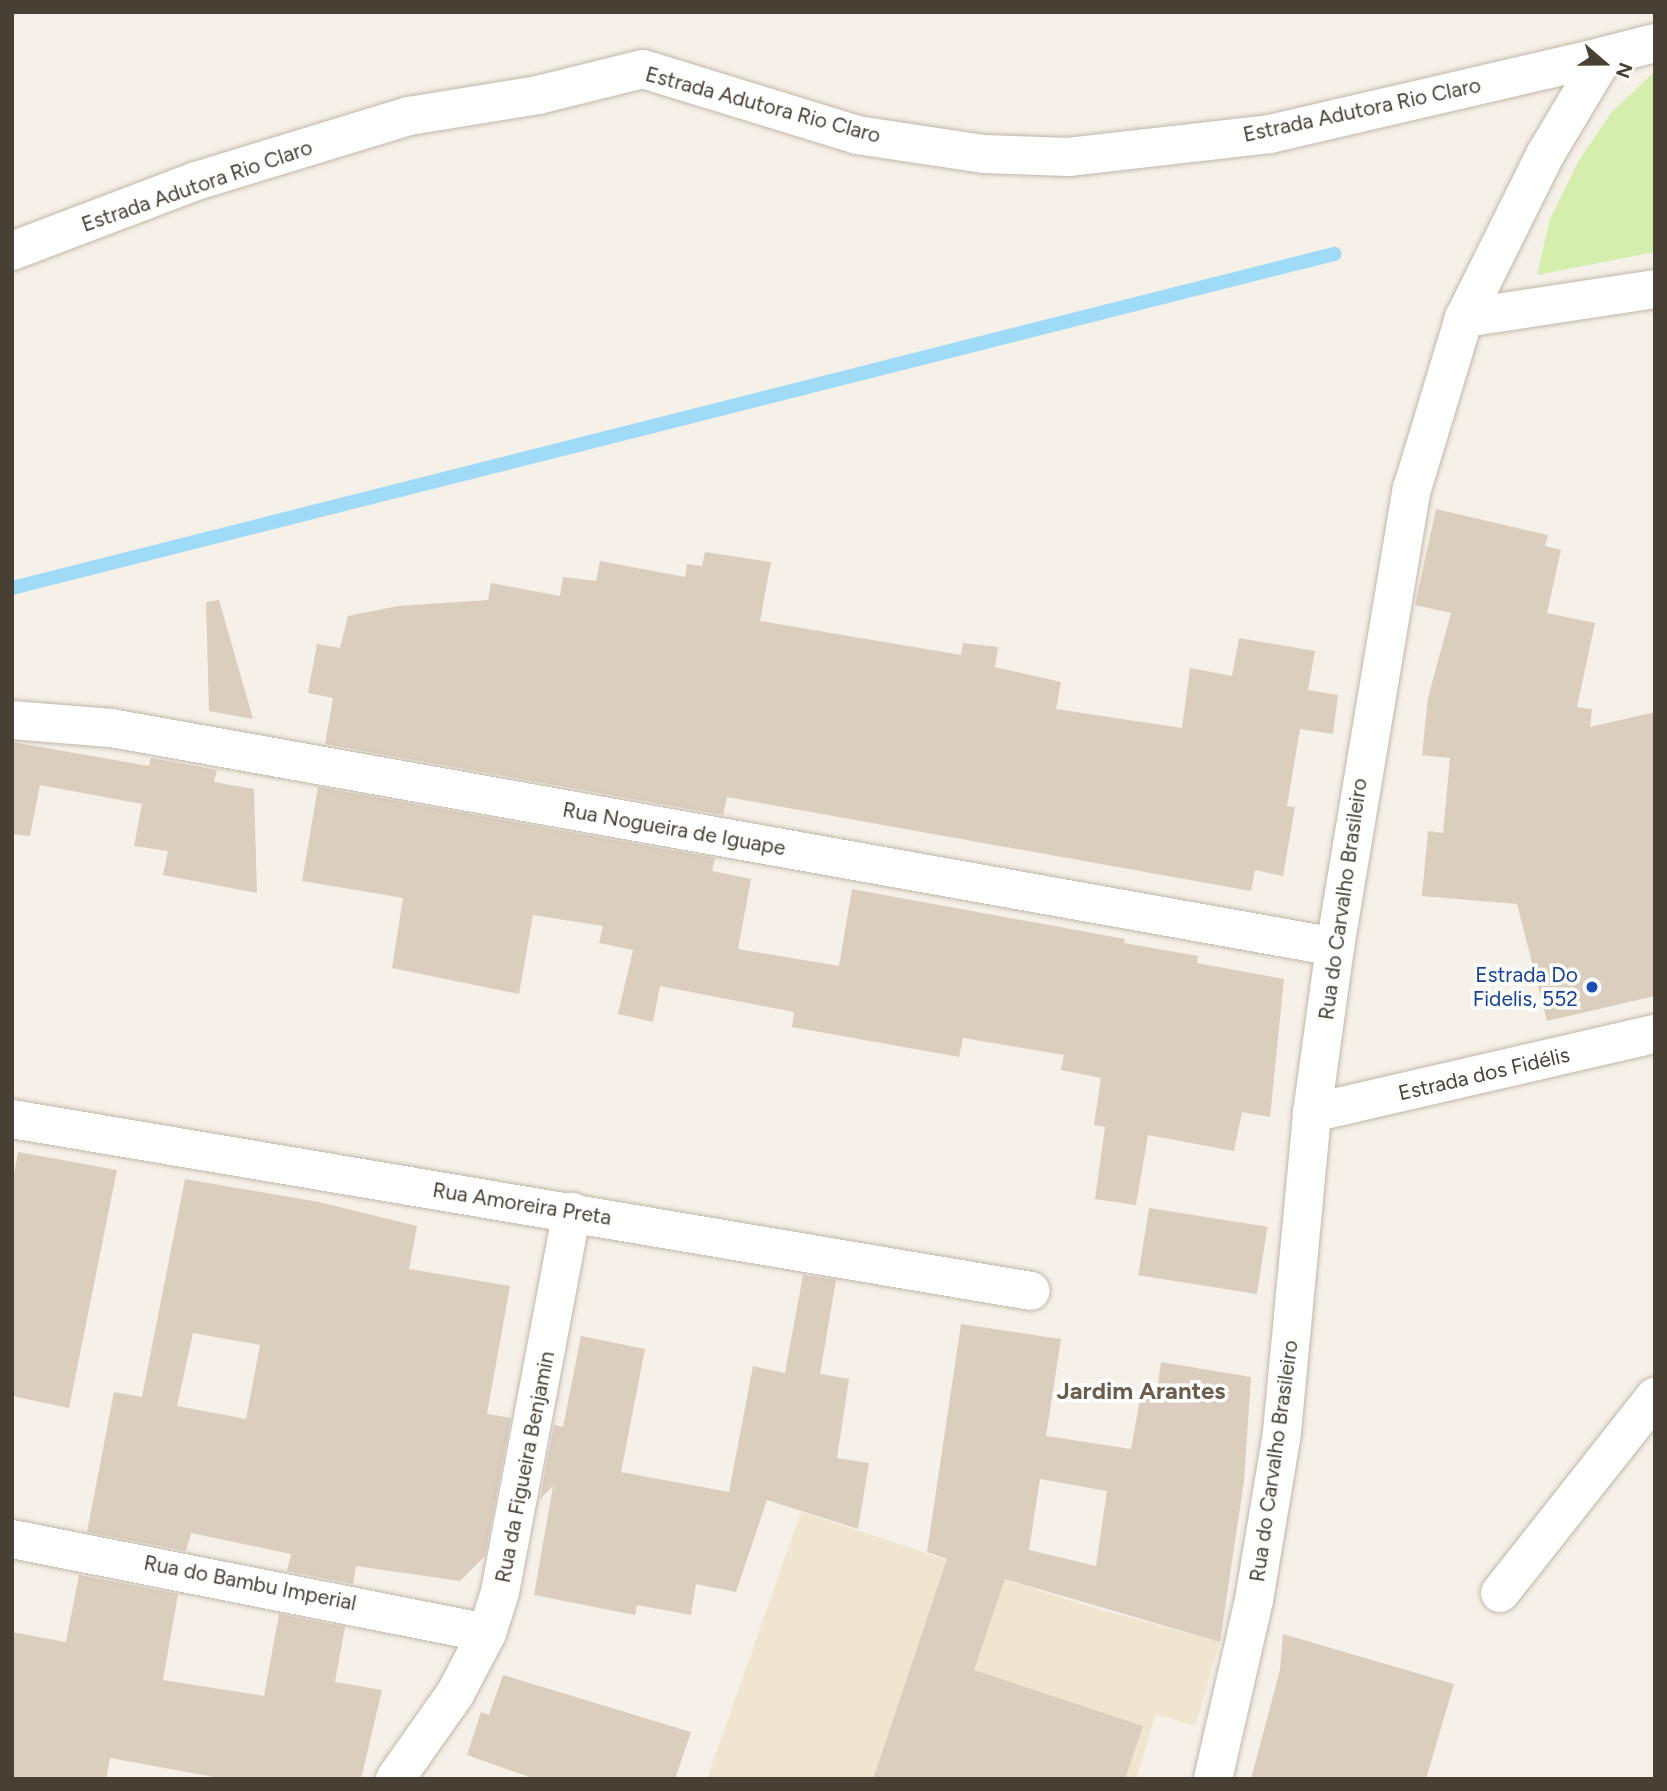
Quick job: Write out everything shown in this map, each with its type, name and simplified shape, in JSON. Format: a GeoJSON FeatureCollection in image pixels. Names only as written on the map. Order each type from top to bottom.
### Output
{"type":"FeatureCollection","features":[{"type":"Feature","properties":{"kind":"street","name":"Estrada Adutora Rio Claro"},"geometry":{"type":"LineString","coordinates":[[12,251],[196,181],[409,116],[538,95],[643,69],[858,135],[984,154],[1068,156],[1270,134],[1655,43]]}},
{"type":"Feature","properties":{"kind":"street","name":"Rua do Carvalho Brasileiro"},"geometry":{"type":"LineString","coordinates":[[1213,1779],[1254,1600],[1282,1432],[1312,1113],[1335,947],[1412,489],[1464,318],[1545,155],[1604,56]]}},
{"type":"Feature","properties":{"kind":"street"},"geometry":{"type":"LineString","coordinates":[[1464,318],[1655,289]]}},
{"type":"Feature","properties":{"kind":"street","name":"Rua Nogueira de Iguape"},"geometry":{"type":"LineString","coordinates":[[12,720],[111,728],[1335,947]]}},
{"type":"Feature","properties":{"kind":"street","name":"Estrada dos Fidélis"},"geometry":{"type":"LineString","coordinates":[[1312,1113],[1655,1034]]}},
{"type":"Feature","properties":{"kind":"street","name":"Rua Amoreira Preta"},"geometry":{"type":"LineString","coordinates":[[12,1119],[1031,1291]]}},
{"type":"Feature","properties":{"kind":"street","name":"Rua da Figueira Benjamin"},"geometry":{"type":"LineString","coordinates":[[395,1779],[455,1693],[487,1633],[520,1508],[572,1212]]}},
{"type":"Feature","properties":{"kind":"street"},"geometry":{"type":"LineString","coordinates":[[1500,1593],[1655,1397]]}},
{"type":"Feature","properties":{"kind":"street","name":"Rua do Bambu Imperial"},"geometry":{"type":"LineString","coordinates":[[12,1539],[487,1633]]}},
{"type":"Feature","properties":{"kind":"shaded area"},"geometry":{"type":"Polygon","coordinates":[[[801,1512],[1081,1604],[1220,1642],[1195,1726],[1156,1714],[1136,1779],[707,1779],[801,1512]]]}},
{"type":"Feature","properties":{"kind":"green space"},"geometry":{"type":"Polygon","coordinates":[[[1655,71],[1655,252],[1537,275],[1550,219],[1579,160],[1611,113],[1655,71]]]}},
{"type":"Feature","properties":{"kind":"building"},"geometry":{"type":"Polygon","coordinates":[[[1436,509],[1548,535],[1545,546],[1561,550],[1547,613],[1595,623],[1577,707],[1592,709],[1590,727],[1655,712],[1655,996],[1547,1021],[1517,904],[1422,896],[1428,831],[1443,833],[1450,758],[1422,755],[1428,698],[1451,613],[1415,605],[1436,509]]]}},
{"type":"Feature","properties":{"kind":"building"},"geometry":{"type":"Polygon","coordinates":[[[705,552],[771,562],[760,621],[961,655],[963,643],[998,647],[995,667],[1061,682],[1056,709],[1182,728],[1190,668],[1232,676],[1239,638],[1315,651],[1308,690],[1338,695],[1333,734],[1300,729],[1287,806],[1295,807],[1283,876],[1255,870],[1251,891],[727,797],[723,815],[325,744],[333,698],[308,693],[317,644],[340,648],[348,616],[398,606],[488,600],[491,583],[560,596],[563,577],[596,581],[600,561],[685,577],[687,564],[702,566],[705,552]]]}},
{"type":"Feature","properties":{"kind":"building"},"geometry":{"type":"Polygon","coordinates":[[[219,600],[253,719],[209,711],[206,602],[219,600]]]}},
{"type":"Feature","properties":{"kind":"building"},"geometry":{"type":"Polygon","coordinates":[[[12,742],[149,766],[151,758],[217,770],[214,782],[254,789],[257,893],[163,875],[168,851],[134,846],[142,804],[40,785],[30,836],[12,834],[12,742]]]}},
{"type":"Feature","properties":{"kind":"building"},"geometry":{"type":"Polygon","coordinates":[[[318,787],[715,858],[712,871],[751,879],[738,949],[839,966],[852,889],[1125,939],[1124,943],[1198,956],[1197,963],[1284,979],[1270,1117],[1242,1112],[1234,1151],[1148,1135],[1136,1205],[1095,1199],[1105,1127],[1094,1125],[1101,1078],[1061,1070],[1064,1055],[963,1038],[959,1057],[792,1027],[794,1012],[660,986],[653,1022],[618,1014],[633,950],[599,943],[603,926],[533,915],[519,994],[392,968],[403,898],[302,881],[318,787]]]}},
{"type":"Feature","properties":{"kind":"building"},"geometry":{"type":"Polygon","coordinates":[[[18,1152],[117,1170],[69,1408],[12,1396],[12,1185],[18,1152]]]}},
{"type":"Feature","properties":{"kind":"building"},"geometry":{"type":"Polygon","coordinates":[[[185,1179],[319,1202],[417,1226],[409,1269],[510,1286],[487,1414],[511,1418],[485,1556],[460,1581],[356,1566],[353,1584],[287,1571],[291,1554],[191,1533],[186,1551],[87,1532],[114,1392],[142,1397],[185,1179]],[[193,1333],[177,1406],[246,1419],[260,1345],[193,1333]]]}},
{"type":"Feature","properties":{"kind":"building"},"geometry":{"type":"Polygon","coordinates":[[[1149,1208],[1268,1227],[1257,1294],[1138,1275],[1149,1208]]]}},
{"type":"Feature","properties":{"kind":"building"},"geometry":{"type":"Polygon","coordinates":[[[803,1275],[836,1280],[820,1374],[849,1379],[837,1458],[869,1463],[858,1529],[767,1500],[736,1592],[696,1584],[691,1615],[637,1605],[635,1615],[534,1595],[553,1486],[540,1499],[554,1425],[563,1427],[581,1336],[645,1349],[621,1472],[729,1492],[753,1366],[785,1373],[803,1275]]]}},
{"type":"Feature","properties":{"kind":"building"},"geometry":{"type":"Polygon","coordinates":[[[961,1324],[1061,1339],[1046,1436],[1131,1449],[1141,1394],[1156,1397],[1161,1362],[1251,1377],[1244,1481],[1220,1642],[1005,1579],[974,1670],[1143,1726],[1125,1779],[873,1779],[947,1559],[927,1552],[961,1324]],[[1040,1479],[1029,1550],[1096,1566],[1107,1491],[1040,1479]]]}},
{"type":"Feature","properties":{"kind":"building"},"geometry":{"type":"Polygon","coordinates":[[[79,1575],[178,1594],[163,1680],[264,1696],[279,1614],[345,1627],[335,1682],[382,1690],[361,1779],[225,1779],[110,1758],[106,1779],[12,1779],[12,1632],[66,1642],[79,1575]]]}},
{"type":"Feature","properties":{"kind":"building"},"geometry":{"type":"Polygon","coordinates":[[[1283,1634],[1454,1684],[1426,1779],[1251,1779],[1280,1670],[1283,1634]]]}},
{"type":"Feature","properties":{"kind":"building"},"geometry":{"type":"Polygon","coordinates":[[[503,1675],[691,1732],[675,1779],[535,1779],[467,1755],[481,1712],[489,1715],[503,1675]]]}},
{"type":"Feature","properties":{"kind":"waterway"},"geometry":{"type":"LineString","coordinates":[[12,588],[1334,254]]}},
{"type":"Feature","properties":{"kind":"place","name":"Estrada Do Fidelis, 552"},"geometry":{"type":"Point","coordinates":[1592,987]}},
{"type":"Feature","properties":{"kind":"district","name":"Jardim Arantes"},"geometry":{"type":"Point","coordinates":[1141,1391]}}]}
